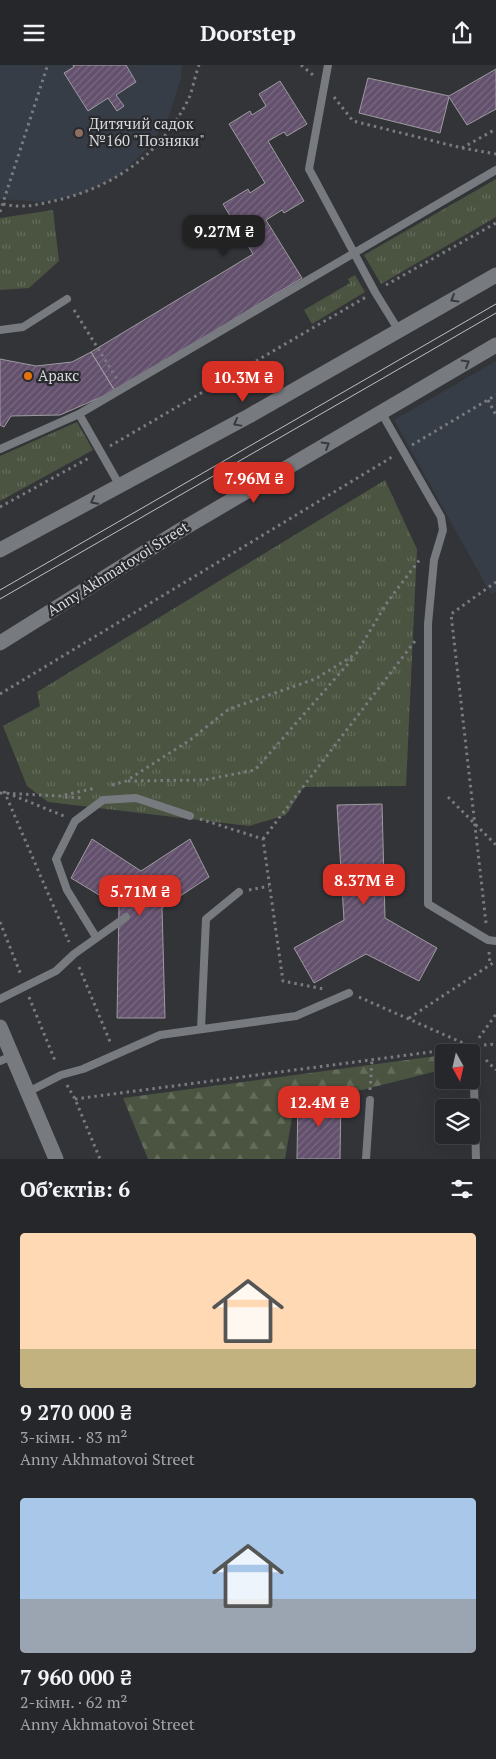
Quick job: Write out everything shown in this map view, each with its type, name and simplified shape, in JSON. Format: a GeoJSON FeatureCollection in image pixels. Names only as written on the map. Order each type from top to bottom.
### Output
{"type":"FeatureCollection","features":[{"type":"Feature","properties":{"kind":"main road"},"geometry":{"type":"LineString","coordinates":[[0,550],[120,487],[496,275]]}},
{"type":"Feature","properties":{"kind":"main road","name":"Anny Akhmatovoi Street"},"geometry":{"type":"LineString","coordinates":[[0,643],[174,534],[496,345]]}},
{"type":"Feature","properties":{"kind":"main road"},"geometry":{"type":"LineString","coordinates":[[0,1027],[6,1058],[28,1093],[56,1159]]}},
{"type":"Feature","properties":{"kind":"lane"},"geometry":{"type":"LineString","coordinates":[[328,65],[310,169],[353,253],[399,331]]}},
{"type":"Feature","properties":{"kind":"lane"},"geometry":{"type":"LineString","coordinates":[[0,449],[79,414],[496,170]]}},
{"type":"Feature","properties":{"kind":"lane"},"geometry":{"type":"LineString","coordinates":[[0,330],[23,327],[67,299]]}},
{"type":"Feature","properties":{"kind":"lane"},"geometry":{"type":"LineString","coordinates":[[381,412],[441,517],[444,531],[434,560],[428,624],[428,904],[492,941]]}},
{"type":"Feature","properties":{"kind":"lane"},"geometry":{"type":"LineString","coordinates":[[79,414],[120,487]]}},
{"type":"Feature","properties":{"kind":"lane"},"geometry":{"type":"LineString","coordinates":[[96,937],[67,889],[56,859],[75,821],[102,800],[136,798],[190,816]]}},
{"type":"Feature","properties":{"kind":"lane"},"geometry":{"type":"LineString","coordinates":[[201,1029],[206,919],[239,892]]}},
{"type":"Feature","properties":{"kind":"lane"},"geometry":{"type":"LineString","coordinates":[[0,999],[56,971],[96,937],[126,917]]}},
{"type":"Feature","properties":{"kind":"lane"},"geometry":{"type":"LineString","coordinates":[[28,1093],[61,1075],[83,1069],[160,1035],[296,1016],[350,993]]}},
{"type":"Feature","properties":{"kind":"lane"},"geometry":{"type":"LineString","coordinates":[[474,1089],[476,1159]]}},
{"type":"Feature","properties":{"kind":"lane"},"geometry":{"type":"LineString","coordinates":[[366,1159],[370,1100]]}},
{"type":"Feature","properties":{"kind":"path"},"geometry":{"type":"LineString","coordinates":[[3,204],[14,207],[47,203],[102,186],[128,172],[151,151],[169,129],[189,97],[199,65]]}},
{"type":"Feature","properties":{"kind":"path"},"geometry":{"type":"LineString","coordinates":[[0,212],[46,67]]}},
{"type":"Feature","properties":{"kind":"path"},"geometry":{"type":"LineString","coordinates":[[324,85],[353,121],[462,148],[496,153]]}},
{"type":"Feature","properties":{"kind":"path"},"geometry":{"type":"LineString","coordinates":[[462,148],[496,129]]}},
{"type":"Feature","properties":{"kind":"path"},"geometry":{"type":"LineString","coordinates":[[0,507],[100,452],[496,223]]}},
{"type":"Feature","properties":{"kind":"path"},"geometry":{"type":"LineString","coordinates":[[67,299],[123,388]]}},
{"type":"Feature","properties":{"kind":"path"},"geometry":{"type":"LineString","coordinates":[[0,694],[496,395]]}},
{"type":"Feature","properties":{"kind":"path"},"geometry":{"type":"LineString","coordinates":[[488,400],[496,415]]}},
{"type":"Feature","properties":{"kind":"path"},"geometry":{"type":"LineString","coordinates":[[108,786],[126,781],[204,780],[255,770],[356,655],[388,601],[425,554]]}},
{"type":"Feature","properties":{"kind":"path"},"geometry":{"type":"LineString","coordinates":[[490,965],[492,941],[475,824],[451,614],[496,582]]}},
{"type":"Feature","properties":{"kind":"path"},"geometry":{"type":"LineString","coordinates":[[428,624],[263,839],[283,981],[350,993],[466,1044]]}},
{"type":"Feature","properties":{"kind":"path"},"geometry":{"type":"LineString","coordinates":[[126,781],[190,740],[229,709],[314,679],[356,655]]}},
{"type":"Feature","properties":{"kind":"path"},"geometry":{"type":"LineString","coordinates":[[2,792],[60,796],[98,788]]}},
{"type":"Feature","properties":{"kind":"path"},"geometry":{"type":"LineString","coordinates":[[2,792],[75,821]]}},
{"type":"Feature","properties":{"kind":"path"},"geometry":{"type":"LineString","coordinates":[[2,792],[74,954],[116,1055]]}},
{"type":"Feature","properties":{"kind":"path"},"geometry":{"type":"LineString","coordinates":[[448,797],[496,845]]}},
{"type":"Feature","properties":{"kind":"path"},"geometry":{"type":"LineString","coordinates":[[190,816],[263,839]]}},
{"type":"Feature","properties":{"kind":"path"},"geometry":{"type":"LineString","coordinates":[[239,892],[269,886]]}},
{"type":"Feature","properties":{"kind":"path"},"geometry":{"type":"LineString","coordinates":[[0,922],[61,1075],[75,1099],[100,1159]]}},
{"type":"Feature","properties":{"kind":"path"},"geometry":{"type":"LineString","coordinates":[[408,1019],[496,961]]}},
{"type":"Feature","properties":{"kind":"path"},"geometry":{"type":"LineString","coordinates":[[475,1044],[496,1015]]}},
{"type":"Feature","properties":{"kind":"path"},"geometry":{"type":"LineString","coordinates":[[480,1046],[496,1044]]}},
{"type":"Feature","properties":{"kind":"path"},"geometry":{"type":"LineString","coordinates":[[75,1099],[435,1052]]}},
{"type":"Feature","properties":{"kind":"path"},"geometry":{"type":"LineString","coordinates":[[370,1100],[372,1060]]}},
{"type":"Feature","properties":{"kind":"shaded area","name":"Дитячий садок №160 \"Позняки\""},"geometry":{"type":"Polygon","coordinates":[[[0,65],[182,65],[181,78],[169,116],[147,149],[118,176],[82,194],[44,202],[0,199],[0,65]]]}},
{"type":"Feature","properties":{"kind":"shaded area"},"geometry":{"type":"Polygon","coordinates":[[[496,361],[496,592],[491,594],[394,420],[496,361]]]}},
{"type":"Feature","properties":{"kind":"green space"},"geometry":{"type":"Polygon","coordinates":[[[496,179],[496,217],[381,284],[364,255],[496,179]]]}},
{"type":"Feature","properties":{"kind":"green space"},"geometry":{"type":"Polygon","coordinates":[[[53,210],[59,261],[29,288],[0,290],[0,218],[53,210]]]}},
{"type":"Feature","properties":{"kind":"green space"},"geometry":{"type":"Polygon","coordinates":[[[355,275],[365,292],[312,324],[304,310],[350,283],[348,279],[355,275]]]}},
{"type":"Feature","properties":{"kind":"green space"},"geometry":{"type":"Polygon","coordinates":[[[77,422],[93,450],[0,501],[0,456],[77,422]]]}},
{"type":"Feature","properties":{"kind":"green space"},"geometry":{"type":"Polygon","coordinates":[[[385,480],[417,549],[406,786],[304,787],[286,815],[249,826],[48,802],[27,786],[3,726],[40,706],[37,692],[385,480]]]}},
{"type":"Feature","properties":{"kind":"green space"},"geometry":{"type":"Polygon","coordinates":[[[435,1056],[435,1072],[362,1090],[297,1089],[285,1159],[148,1159],[123,1098],[435,1056]]]}},
{"type":"Feature","properties":{"kind":"building"},"geometry":{"type":"Polygon","coordinates":[[[73,65],[126,65],[136,82],[116,95],[124,106],[117,111],[108,98],[88,111],[64,73],[74,67],[73,65]]]}},
{"type":"Feature","properties":{"kind":"building"},"geometry":{"type":"Polygon","coordinates":[[[496,69],[496,109],[467,125],[449,97],[440,133],[359,113],[368,78],[449,96],[496,69]]]}},
{"type":"Feature","properties":{"kind":"building"},"geometry":{"type":"Polygon","coordinates":[[[280,81],[307,124],[287,136],[284,132],[268,141],[304,201],[284,213],[282,210],[266,220],[302,278],[115,391],[91,352],[253,254],[223,204],[248,189],[250,193],[265,183],[229,124],[250,111],[252,115],[266,106],[259,94],[280,81]]]}},
{"type":"Feature","properties":{"kind":"building"},"geometry":{"type":"Polygon","coordinates":[[[91,352],[115,391],[60,415],[11,416],[4,427],[0,425],[0,359],[36,366],[72,362],[91,352]]]}},
{"type":"Feature","properties":{"kind":"building"},"geometry":{"type":"Polygon","coordinates":[[[382,804],[385,918],[437,948],[419,981],[366,954],[314,983],[294,948],[344,920],[337,805],[382,804]]]}},
{"type":"Feature","properties":{"kind":"building"},"geometry":{"type":"Polygon","coordinates":[[[92,839],[141,871],[190,839],[209,877],[162,908],[165,1018],[117,1018],[119,907],[71,878],[92,839]]]}},
{"type":"Feature","properties":{"kind":"building"},"geometry":{"type":"Polygon","coordinates":[[[298,1096],[341,1097],[340,1159],[297,1159],[298,1096]]]}},
{"type":"Feature","properties":{"kind":"tram line"},"geometry":{"type":"LineString","coordinates":[[0,590],[496,304]]}},
{"type":"Feature","properties":{"kind":"tram line"},"geometry":{"type":"LineString","coordinates":[[0,599],[496,313]]}},
{"type":"Feature","properties":{"kind":"place","name":"Дитячий садок №160 \"Позняки\""},"geometry":{"type":"Point","coordinates":[79,133]}},
{"type":"Feature","properties":{"kind":"place","name":"Аракс"},"geometry":{"type":"Point","coordinates":[28,376]}}]}
